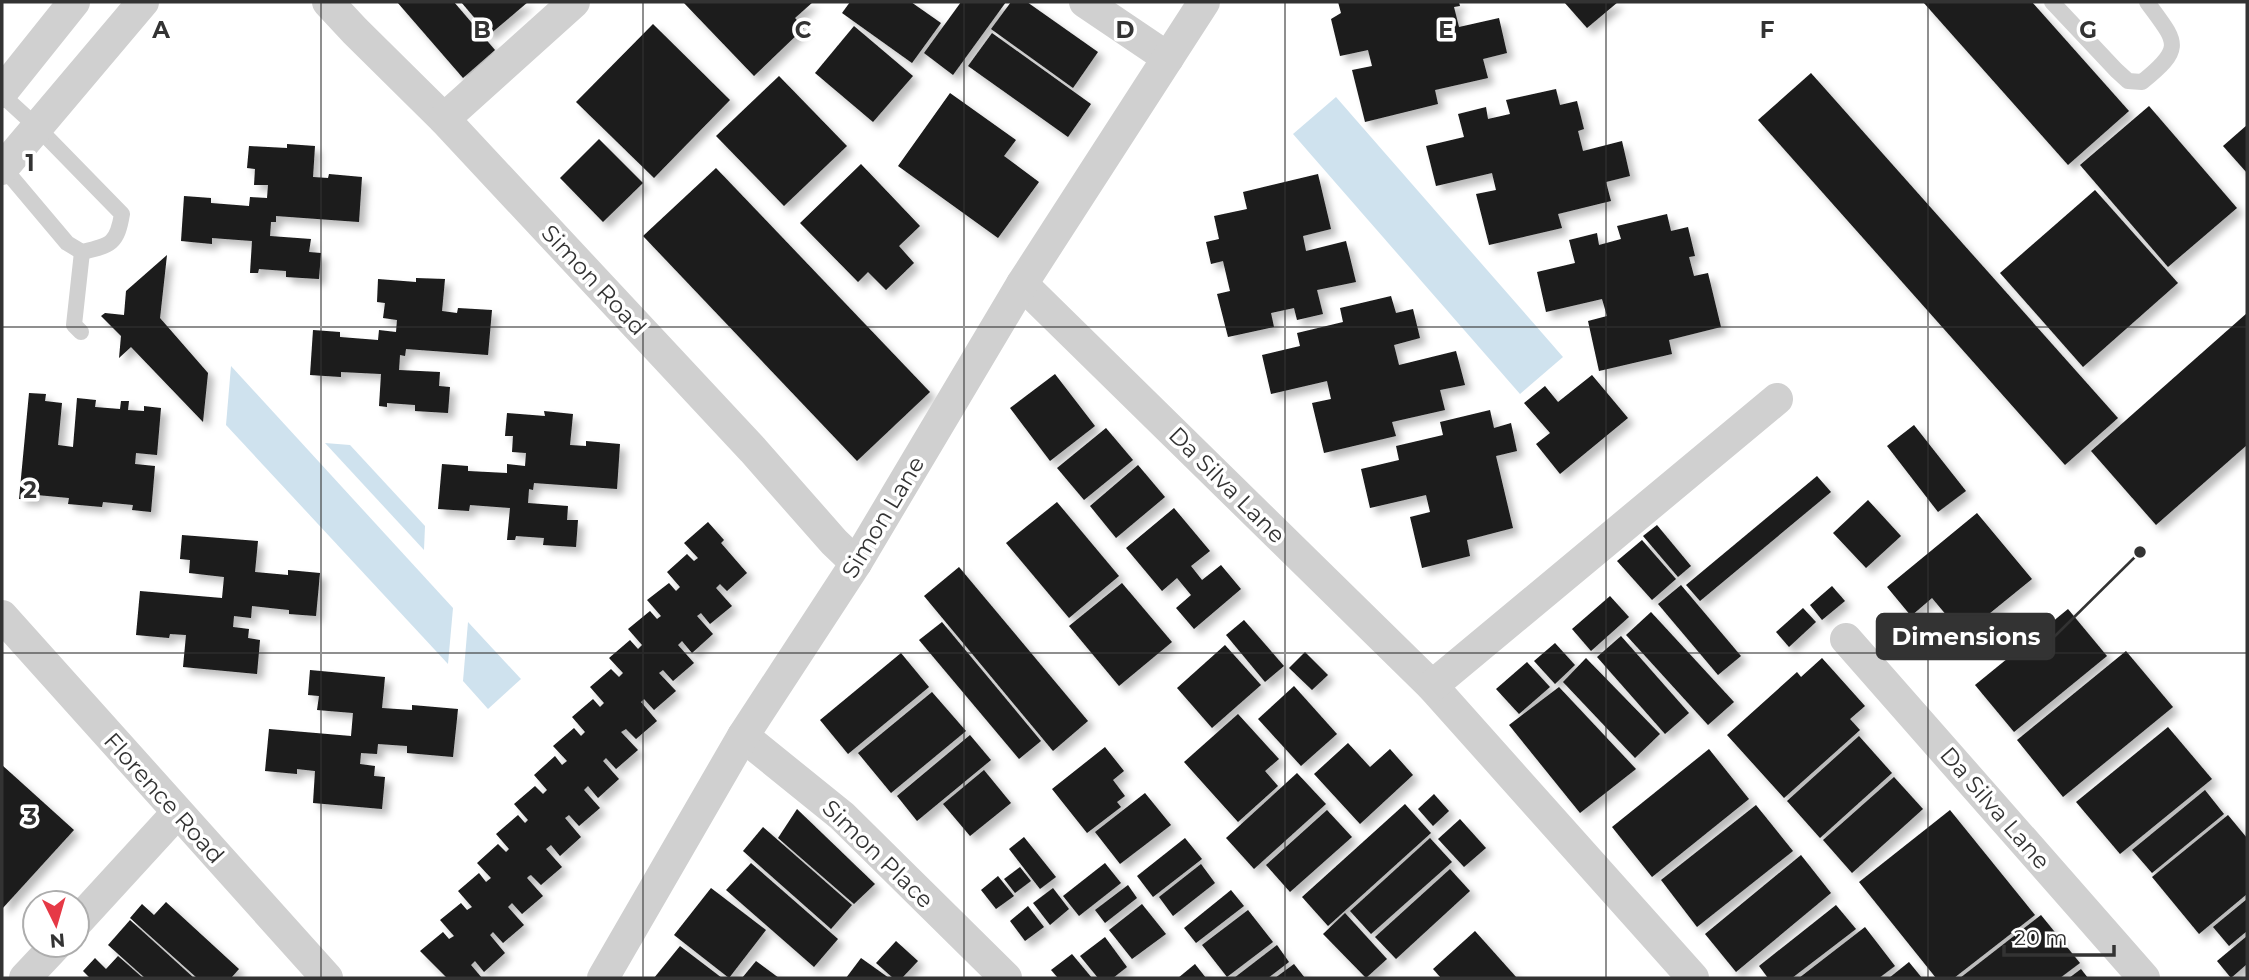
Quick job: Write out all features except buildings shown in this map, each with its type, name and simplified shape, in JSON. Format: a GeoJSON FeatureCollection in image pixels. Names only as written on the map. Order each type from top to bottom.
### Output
{"type":"FeatureCollection","features":[{"type":"Feature","properties":{"kind":"street"},"geometry":{"type":"LineString","coordinates":[[2,94],[74,2]]}},
{"type":"Feature","properties":{"kind":"street"},"geometry":{"type":"LineString","coordinates":[[2,168],[143,2]]}},
{"type":"Feature","properties":{"kind":"street","name":"Simon Road"},"geometry":{"type":"LineString","coordinates":[[328,2],[443,119],[856,563]]}},
{"type":"Feature","properties":{"kind":"street"},"geometry":{"type":"LineString","coordinates":[[443,119],[574,2]]}},
{"type":"Feature","properties":{"kind":"street"},"geometry":{"type":"LineString","coordinates":[[1085,2],[1168,58]]}},
{"type":"Feature","properties":{"kind":"street","name":"Simon Lane"},"geometry":{"type":"LineString","coordinates":[[603,978],[743,736],[856,563],[1022,284],[1204,2]]}},
{"type":"Feature","properties":{"kind":"street","name":"Da Silva Lane"},"geometry":{"type":"LineString","coordinates":[[1022,284],[1432,686],[1693,978]]}},
{"type":"Feature","properties":{"kind":"street"},"geometry":{"type":"LineString","coordinates":[[1432,686],[1777,399]]}},
{"type":"Feature","properties":{"kind":"street","name":"Florence Road"},"geometry":{"type":"LineString","coordinates":[[2,616],[327,978]]}},
{"type":"Feature","properties":{"kind":"street","name":"Da Silva Lane"},"geometry":{"type":"LineString","coordinates":[[1846,639],[2144,978]]}},
{"type":"Feature","properties":{"kind":"street","name":"Simon Place"},"geometry":{"type":"LineString","coordinates":[[743,736],[842,816],[1006,978]]}},
{"type":"Feature","properties":{"kind":"street"},"geometry":{"type":"LineString","coordinates":[[91,907],[177,813]]}},
{"type":"Feature","properties":{"kind":"street"},"geometry":{"type":"LineString","coordinates":[[25,978],[43,959]]}},
{"type":"Feature","properties":{"kind":"lane"},"geometry":{"type":"LineString","coordinates":[[2052,2],[2128,81],[2142,82],[2162,65],[2173,44],[2172,37],[2147,2]]}},
{"type":"Feature","properties":{"kind":"lane"},"geometry":{"type":"LineString","coordinates":[[2,94],[122,214],[119,233],[111,244],[82,252],[67,243],[2,168]]}},
{"type":"Feature","properties":{"kind":"lane"},"geometry":{"type":"LineString","coordinates":[[81,332],[74,325],[82,252]]}},
{"type":"Feature","properties":{"kind":"water"},"geometry":{"type":"Polygon","coordinates":[[[1336,97],[1563,357],[1520,394],[1293,134],[1336,97]]]}},
{"type":"Feature","properties":{"kind":"water"},"geometry":{"type":"Polygon","coordinates":[[[231,366],[453,608],[448,664],[226,425],[231,366]]]}},
{"type":"Feature","properties":{"kind":"water"},"geometry":{"type":"Polygon","coordinates":[[[325,443],[350,445],[425,526],[424,550],[325,443]]]}},
{"type":"Feature","properties":{"kind":"water"},"geometry":{"type":"Polygon","coordinates":[[[468,622],[521,679],[488,709],[463,681],[468,622]]]}},
{"type":"Feature","properties":{"kind":"place","name":"Dimensions"},"geometry":{"type":"Point","coordinates":[2140,552]}}]}
